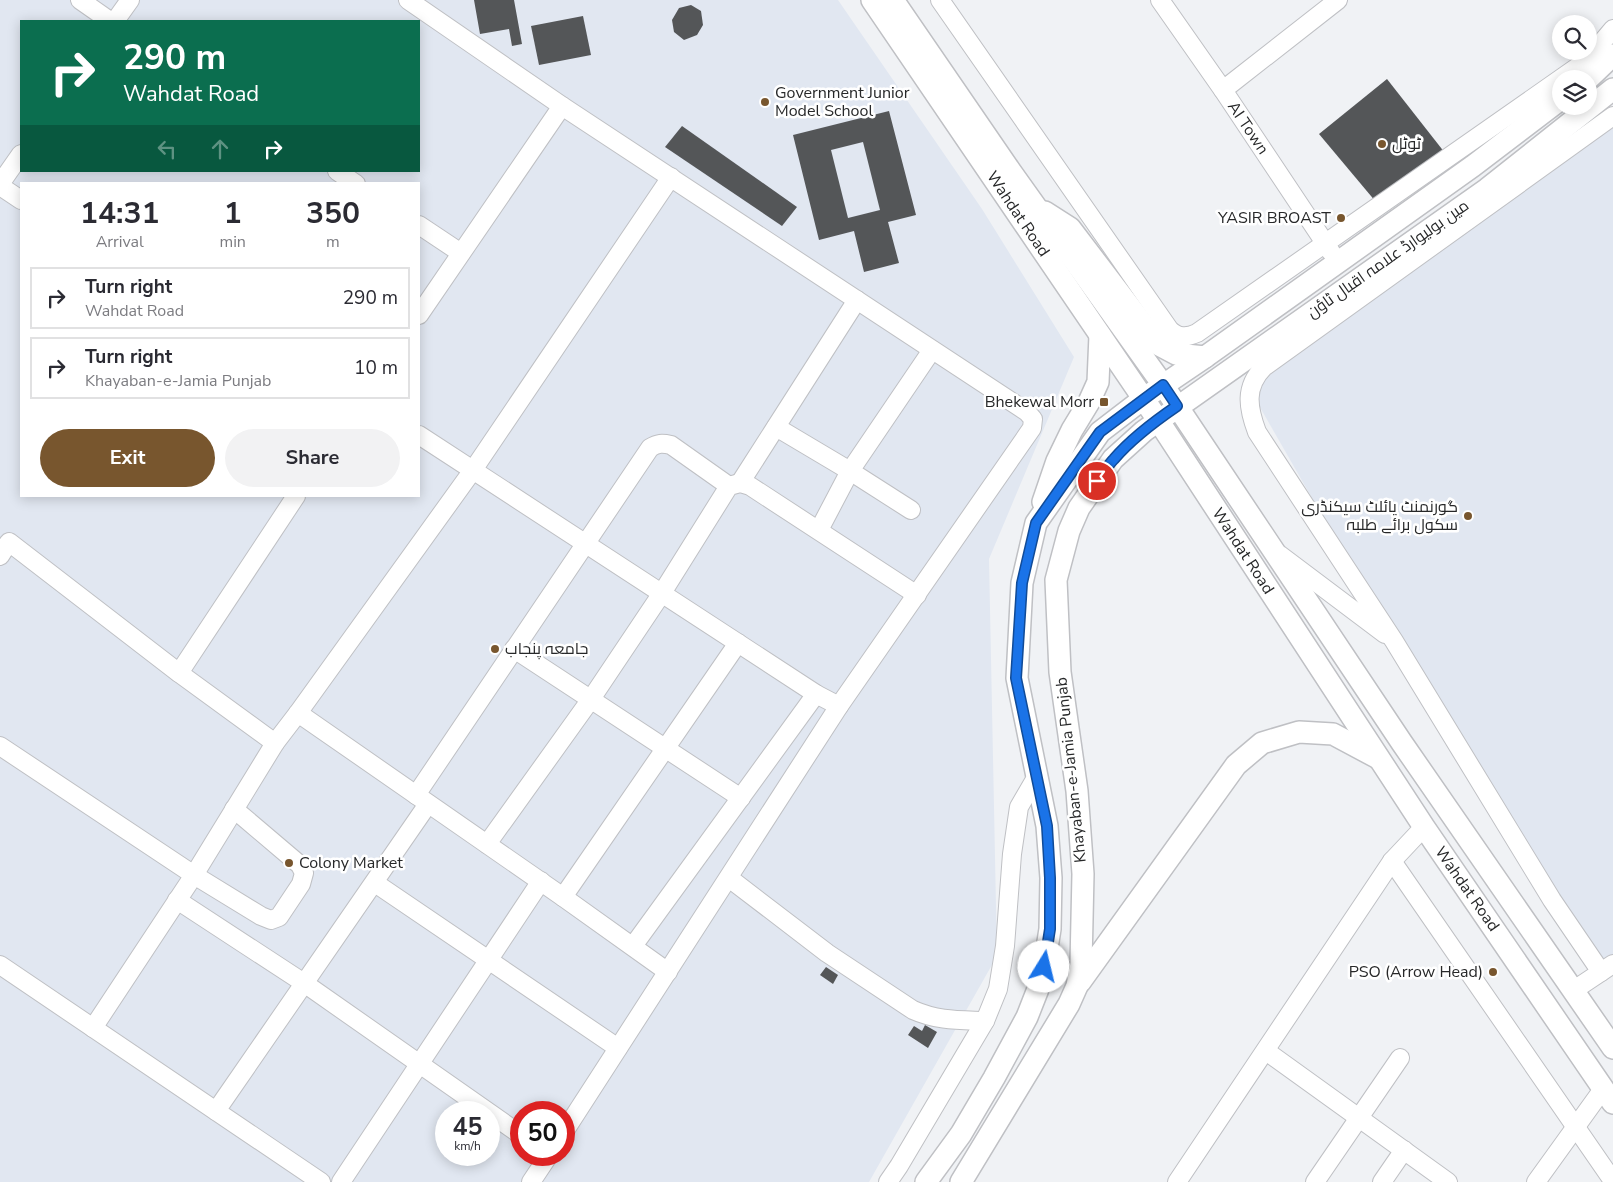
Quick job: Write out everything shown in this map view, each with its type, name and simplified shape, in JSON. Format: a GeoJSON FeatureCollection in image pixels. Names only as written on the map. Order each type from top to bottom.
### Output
{"type":"FeatureCollection","features":[{"type":"Feature","properties":{"kind":"main road","name":"Wahdat Road"},"geometry":{"type":"LineString","coordinates":[[872,0],[1158,420],[1424,827],[1550,1008],[1608,1096]]}},
{"type":"Feature","properties":{"kind":"main road","name":"Wahdat Road"},"geometry":{"type":"LineString","coordinates":[[893,0],[1163,385],[1402,744],[1613,1048]]}},
{"type":"Feature","properties":{"kind":"main road"},"geometry":{"type":"LineString","coordinates":[[1597,72],[1613,55]]}},
{"type":"Feature","properties":{"kind":"main road","name":"مین بولیوارڈ علامہ اقبال ٹاؤن"},"geometry":{"type":"LineString","coordinates":[[1158,420],[1177,406],[1302,330],[1487,189],[1613,89]]}},
{"type":"Feature","properties":{"kind":"main road","name":"مین بولیوارڈ علامہ اقبال ٹاؤن"},"geometry":{"type":"LineString","coordinates":[[1143,399],[1473,166],[1552,106]]}},
{"type":"Feature","properties":{"kind":"main road"},"geometry":{"type":"LineString","coordinates":[[1473,166],[1487,189]]}},
{"type":"Feature","properties":{"kind":"main road"},"geometry":{"type":"LineString","coordinates":[[1038,208],[1070,228],[1159,346],[1176,354],[1205,357]]}},
{"type":"Feature","properties":{"kind":"main road"},"geometry":{"type":"LineString","coordinates":[[1036,523],[1057,461],[1098,382],[1100,335]]}},
{"type":"Feature","properties":{"kind":"main road","name":"Khayaban-e-Jamia Punjab"},"geometry":{"type":"LineString","coordinates":[[926,1182],[961,1134],[994,1078],[1027,1017],[1044,967],[1050,929],[1047,826],[1016,678],[1022,583],[1036,523],[1100,432],[1143,399]]}},
{"type":"Feature","properties":{"kind":"main road","name":"Khayaban-e-Jamia Punjab"},"geometry":{"type":"LineString","coordinates":[[961,1182],[1073,995],[1081,964],[1083,934],[1081,832],[1060,672],[1056,580],[1069,531],[1079,508],[1114,459],[1158,420]]}},
{"type":"Feature","properties":{"kind":"main road"},"geometry":{"type":"LineString","coordinates":[[1038,989],[1073,995],[1236,766],[1262,743],[1299,732],[1333,734],[1380,759],[1402,744]]}},
{"type":"Feature","properties":{"kind":"main road"},"geometry":{"type":"LineString","coordinates":[[1550,1008],[1574,990]]}},
{"type":"Feature","properties":{"kind":"street"},"geometry":{"type":"LineString","coordinates":[[80,0],[109,20]]}},
{"type":"Feature","properties":{"kind":"street"},"geometry":{"type":"LineString","coordinates":[[116,20],[130,0]]}},
{"type":"Feature","properties":{"kind":"street"},"geometry":{"type":"LineString","coordinates":[[408,0],[562,106],[1027,412],[1033,419],[1032,428],[839,706],[575,1115]]}},
{"type":"Feature","properties":{"kind":"street"},"geometry":{"type":"LineString","coordinates":[[940,0],[1169,329],[1175,335],[1183,337],[1197,333],[1586,61],[1613,29]]}},
{"type":"Feature","properties":{"kind":"street"},"geometry":{"type":"LineString","coordinates":[[1160,0],[1223,90]]}},
{"type":"Feature","properties":{"kind":"street","name":"AI Town"},"geometry":{"type":"LineString","coordinates":[[1338,0],[1223,90],[1338,261]]}},
{"type":"Feature","properties":{"kind":"street"},"geometry":{"type":"LineString","coordinates":[[420,314],[562,106]]}},
{"type":"Feature","properties":{"kind":"street"},"geometry":{"type":"LineString","coordinates":[[1574,990],[1607,968],[1552,900],[1394,641],[1257,432],[1249,403],[1250,390],[1256,375],[1302,330],[1613,116]]}},
{"type":"Feature","properties":{"kind":"street"},"geometry":{"type":"LineString","coordinates":[[20,155],[0,185],[20,199]]}},
{"type":"Feature","properties":{"kind":"street"},"geometry":{"type":"LineString","coordinates":[[338,172],[353,182]]}},
{"type":"Feature","properties":{"kind":"street"},"geometry":{"type":"LineString","coordinates":[[93,1028],[194,875],[275,743],[473,470],[671,177]]}},
{"type":"Feature","properties":{"kind":"street"},"geometry":{"type":"LineString","coordinates":[[420,226],[461,253]]}},
{"type":"Feature","properties":{"kind":"street"},"geometry":{"type":"LineString","coordinates":[[487,844],[591,699],[735,484],[776,428],[857,300]]}},
{"type":"Feature","properties":{"kind":"street"},"geometry":{"type":"LineString","coordinates":[[819,530],[850,471],[932,350]]}},
{"type":"Feature","properties":{"kind":"street"},"geometry":{"type":"LineString","coordinates":[[776,428],[850,471],[911,510]]}},
{"type":"Feature","properties":{"kind":"street"},"geometry":{"type":"LineString","coordinates":[[420,436],[816,694],[839,706]]}},
{"type":"Feature","properties":{"kind":"street"},"geometry":{"type":"LineString","coordinates":[[216,1111],[375,883],[422,800],[514,649],[650,448],[656,444],[663,443],[671,445],[735,484],[750,486],[917,594]]}},
{"type":"Feature","properties":{"kind":"street"},"geometry":{"type":"LineString","coordinates":[[179,673],[295,497]]}},
{"type":"Feature","properties":{"kind":"street"},"geometry":{"type":"LineString","coordinates":[[3,545],[275,743]]}},
{"type":"Feature","properties":{"kind":"street"},"geometry":{"type":"LineString","coordinates":[[1272,548],[1394,641]]}},
{"type":"Feature","properties":{"kind":"street"},"geometry":{"type":"LineString","coordinates":[[563,897],[738,643]]}},
{"type":"Feature","properties":{"kind":"street"},"geometry":{"type":"LineString","coordinates":[[514,649],[741,798]]}},
{"type":"Feature","properties":{"kind":"street"},"geometry":{"type":"LineString","coordinates":[[633,946],[816,694]]}},
{"type":"Feature","properties":{"kind":"street"},"geometry":{"type":"LineString","coordinates":[[298,713],[541,881],[668,972]]}},
{"type":"Feature","properties":{"kind":"street"},"geometry":{"type":"LineString","coordinates":[[0,746],[194,875],[260,916],[271,920],[279,917],[301,884],[304,873],[300,865],[234,809]]}},
{"type":"Feature","properties":{"kind":"street"},"geometry":{"type":"LineString","coordinates":[[888,1182],[985,1021],[998,989],[1005,946],[1012,854],[1019,807],[1037,776]]}},
{"type":"Feature","properties":{"kind":"street"},"geometry":{"type":"LineString","coordinates":[[1178,1182],[1392,861],[1424,827]]}},
{"type":"Feature","properties":{"kind":"street"},"geometry":{"type":"LineString","coordinates":[[1392,861],[1613,1180]]}},
{"type":"Feature","properties":{"kind":"street"},"geometry":{"type":"LineString","coordinates":[[729,878],[827,953],[913,1010],[928,1017],[942,1020],[985,1021]]}},
{"type":"Feature","properties":{"kind":"street"},"geometry":{"type":"LineString","coordinates":[[341,1182],[541,881]]}},
{"type":"Feature","properties":{"kind":"street"},"geometry":{"type":"LineString","coordinates":[[375,883],[618,1048]]}},
{"type":"Feature","properties":{"kind":"street"},"geometry":{"type":"LineString","coordinates":[[178,900],[304,983],[510,1127]]}},
{"type":"Feature","properties":{"kind":"street"},"geometry":{"type":"LineString","coordinates":[[0,965],[321,1182]]}},
{"type":"Feature","properties":{"kind":"street"},"geometry":{"type":"LineString","coordinates":[[1266,1050],[1448,1182]]}},
{"type":"Feature","properties":{"kind":"street"},"geometry":{"type":"LineString","coordinates":[[1315,1182],[1400,1058]]}},
{"type":"Feature","properties":{"kind":"street"},"geometry":{"type":"LineString","coordinates":[[1536,1182],[1576,1126],[1608,1096]]}},
{"type":"Feature","properties":{"kind":"street"},"geometry":{"type":"LineString","coordinates":[[1382,1182],[1404,1150]]}},
{"type":"Feature","properties":{"kind":"street"},"geometry":{"type":"LineString","coordinates":[[531,1182],[542,1166]]}},
{"type":"Feature","properties":{"kind":"shaded area","name":"جامعہ پنجاب"},"geometry":{"type":"Polygon","coordinates":[[[0,0],[838,0],[982,209],[1074,357],[989,559],[997,956],[869,1182],[0,1182],[0,0]]]}},
{"type":"Feature","properties":{"kind":"shaded area","name":"گورنمنٹ پائلٹ سیکنڈری سکول برائے طلبہ"},"geometry":{"type":"Polygon","coordinates":[[[1613,115],[1613,964],[1601,972],[1394,641],[1250,390],[1613,115]]]}},
{"type":"Feature","properties":{"kind":"building"},"geometry":{"type":"Polygon","coordinates":[[[474,0],[514,0],[522,44],[512,46],[509,29],[480,34],[474,0]]]}},
{"type":"Feature","properties":{"kind":"building"},"geometry":{"type":"Polygon","coordinates":[[[691,5],[701,11],[703,25],[697,35],[684,40],[674,32],[672,20],[679,8],[691,5]]]}},
{"type":"Feature","properties":{"kind":"building"},"geometry":{"type":"Polygon","coordinates":[[[583,16],[591,55],[539,65],[531,26],[583,16]]]}},
{"type":"Feature","properties":{"kind":"building","name":"ٹوٹل"},"geometry":{"type":"Polygon","coordinates":[[[1387,79],[1445,153],[1376,202],[1319,134],[1387,79]]]}},
{"type":"Feature","properties":{"kind":"building"},"geometry":{"type":"Polygon","coordinates":[[[889,111],[916,215],[888,222],[899,263],[864,272],[854,231],[819,240],[793,135],[889,111]],[[863,142],[831,150],[848,218],[880,210],[863,142]]]}},
{"type":"Feature","properties":{"kind":"building"},"geometry":{"type":"Polygon","coordinates":[[[682,126],[797,207],[782,226],[665,147],[682,126]]]}},
{"type":"Feature","properties":{"kind":"building"},"geometry":{"type":"Polygon","coordinates":[[[826,967],[838,975],[833,984],[820,975],[826,967]]]}},
{"type":"Feature","properties":{"kind":"building"},"geometry":{"type":"Polygon","coordinates":[[[925,1025],[937,1032],[928,1048],[908,1035],[914,1026],[922,1031],[925,1025]]]}},
{"type":"Feature","properties":{"kind":"place","name":"Government Junior Model School"},"geometry":{"type":"Point","coordinates":[765,102]}},
{"type":"Feature","properties":{"kind":"place","name":"ٹوٹل"},"geometry":{"type":"Point","coordinates":[1382,144]}},
{"type":"Feature","properties":{"kind":"place","name":"YASIR BROAST"},"geometry":{"type":"Point","coordinates":[1341,218]}},
{"type":"Feature","properties":{"kind":"place","name":"Bhekewal Morr"},"geometry":{"type":"Point","coordinates":[1104,402]}},
{"type":"Feature","properties":{"kind":"place","name":"گورنمنٹ پائلٹ سیکنڈری سکول برائے طلبہ"},"geometry":{"type":"Point","coordinates":[1468,516]}},
{"type":"Feature","properties":{"kind":"place","name":"جامعہ پنجاب"},"geometry":{"type":"Point","coordinates":[495,649]}},
{"type":"Feature","properties":{"kind":"place","name":"Colony Market"},"geometry":{"type":"Point","coordinates":[289,863]}},
{"type":"Feature","properties":{"kind":"place","name":"PSO (Arrow Head)"},"geometry":{"type":"Point","coordinates":[1493,972]}},
{"type":"Feature","properties":{"kind":"route"},"geometry":{"type":"LineString","coordinates":[[1044,967],[1050,929],[1047,826],[1016,678],[1022,583],[1036,523],[1100,432],[1163,385],[1177,406],[1127,446],[1097,481]]}}]}
